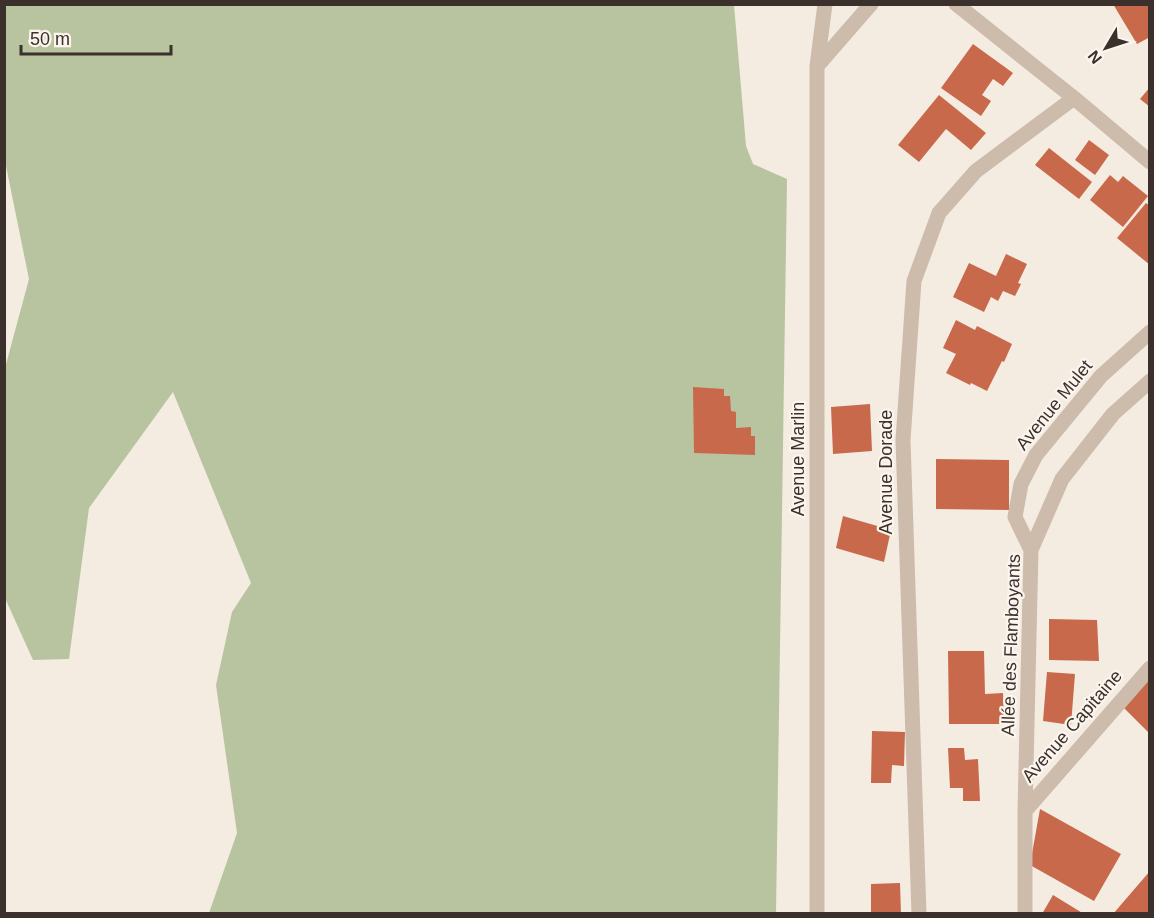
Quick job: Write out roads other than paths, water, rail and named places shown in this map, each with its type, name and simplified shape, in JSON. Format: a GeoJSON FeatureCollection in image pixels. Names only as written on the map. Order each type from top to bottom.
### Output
{"type":"FeatureCollection","features":[{"type":"Feature","properties":{"kind":"street","name":"Avenue Marlin"},"geometry":{"type":"LineString","coordinates":[[817,914],[817,66],[825,4]]}},
{"type":"Feature","properties":{"kind":"street"},"geometry":{"type":"LineString","coordinates":[[817,66],[871,4]]}},
{"type":"Feature","properties":{"kind":"street"},"geometry":{"type":"LineString","coordinates":[[956,4],[1074,98],[1149,162]]}},
{"type":"Feature","properties":{"kind":"street","name":"Avenue Dorade"},"geometry":{"type":"LineString","coordinates":[[919,914],[903,440],[914,281],[939,213],[976,171],[1074,98]]}},
{"type":"Feature","properties":{"kind":"street","name":"Avenue Mulet"},"geometry":{"type":"LineString","coordinates":[[1031,550],[1015,517],[1021,484],[1036,455],[1101,376],[1149,332]]}},
{"type":"Feature","properties":{"kind":"street","name":"Allée des Flamboyants"},"geometry":{"type":"LineString","coordinates":[[1025,914],[1031,550],[1062,479],[1113,414],[1149,381]]}},
{"type":"Feature","properties":{"kind":"street","name":"Avenue Capitaine"},"geometry":{"type":"LineString","coordinates":[[1025,811],[1149,668]]}}]}
